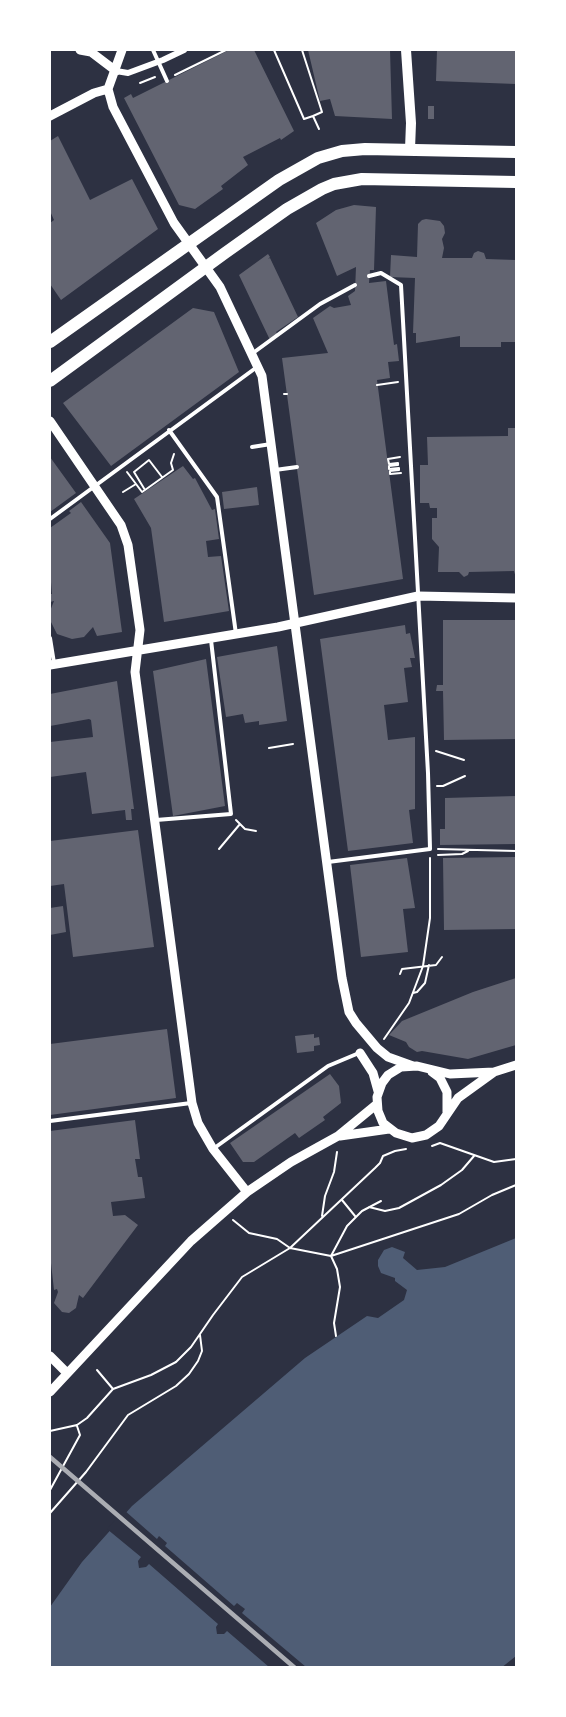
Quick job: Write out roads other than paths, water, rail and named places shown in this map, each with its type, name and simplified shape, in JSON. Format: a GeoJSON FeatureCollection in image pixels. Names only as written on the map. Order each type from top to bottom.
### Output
{"type":"FeatureCollection","features":[{"type":"Feature","properties":{"kind":"main road"},"geometry":{"type":"LineString","coordinates":[[406,50],[411,123],[410,149]]}},
{"type":"Feature","properties":{"kind":"main road"},"geometry":{"type":"LineString","coordinates":[[50,342],[286,175],[318,158],[354,150],[516,152]]}},
{"type":"Feature","properties":{"kind":"main road"},"geometry":{"type":"LineString","coordinates":[[50,381],[287,209],[305,197],[334,184],[362,179],[516,182]]}},
{"type":"Feature","properties":{"kind":"street"},"geometry":{"type":"LineString","coordinates":[[80,50],[91,52],[116,71],[128,73],[184,50]]}},
{"type":"Feature","properties":{"kind":"street"},"geometry":{"type":"LineString","coordinates":[[122,50],[108,89],[113,107],[170,216],[220,287],[262,376],[342,978],[349,1012],[377,1048],[388,1057],[413,1066],[450,1074],[494,1072],[516,1065]]}},
{"type":"Feature","properties":{"kind":"street"},"geometry":{"type":"LineString","coordinates":[[50,116],[94,93],[108,89]]}},
{"type":"Feature","properties":{"kind":"street"},"geometry":{"type":"LineString","coordinates":[[50,421],[121,525],[128,545],[140,630],[135,672],[192,1103],[198,1123],[213,1149],[247,1192]]}},
{"type":"Feature","properties":{"kind":"street"},"geometry":{"type":"LineString","coordinates":[[52,665],[296,623],[418,596],[516,598]]}},
{"type":"Feature","properties":{"kind":"street"},"geometry":{"type":"LineString","coordinates":[[360,1053],[373,1073],[378,1092],[377,1104],[380,1117],[389,1129],[403,1136],[421,1137],[436,1129],[458,1098],[494,1072]]}},
{"type":"Feature","properties":{"kind":"street"},"geometry":{"type":"LineString","coordinates":[[378,1092],[385,1078],[393,1072],[401,1067],[413,1066]]}},
{"type":"Feature","properties":{"kind":"street"},"geometry":{"type":"LineString","coordinates":[[426,1068],[444,1084],[448,1100],[446,1114]]}},
{"type":"Feature","properties":{"kind":"street"},"geometry":{"type":"LineString","coordinates":[[50,1392],[191,1241],[247,1192],[291,1162],[338,1136],[377,1104]]}},
{"type":"Feature","properties":{"kind":"street"},"geometry":{"type":"LineString","coordinates":[[338,1136],[389,1129]]}},
{"type":"Feature","properties":{"kind":"street"},"geometry":{"type":"LineString","coordinates":[[50,1356],[68,1373]]}},
{"type":"Feature","properties":{"kind":"lane"},"geometry":{"type":"LineString","coordinates":[[153,50],[167,79]]}},
{"type":"Feature","properties":{"kind":"lane"},"geometry":{"type":"LineString","coordinates":[[327,862],[430,849],[427,751],[401,285],[381,273],[369,276]]}},
{"type":"Feature","properties":{"kind":"lane"},"geometry":{"type":"LineString","coordinates":[[253,353],[320,304],[355,285]]}},
{"type":"Feature","properties":{"kind":"lane"},"geometry":{"type":"LineString","coordinates":[[50,519],[258,366]]}},
{"type":"Feature","properties":{"kind":"lane"},"geometry":{"type":"LineString","coordinates":[[169,430],[217,497],[236,634]]}},
{"type":"Feature","properties":{"kind":"lane"},"geometry":{"type":"LineString","coordinates":[[252,447],[272,444]]}},
{"type":"Feature","properties":{"kind":"lane"},"geometry":{"type":"LineString","coordinates":[[275,470],[297,467]]}},
{"type":"Feature","properties":{"kind":"lane"},"geometry":{"type":"LineString","coordinates":[[50,638],[52,665]]}},
{"type":"Feature","properties":{"kind":"lane"},"geometry":{"type":"LineString","coordinates":[[155,820],[231,814],[210,639]]}},
{"type":"Feature","properties":{"kind":"lane"},"geometry":{"type":"LineString","coordinates":[[213,1149],[328,1066],[360,1053]]}},
{"type":"Feature","properties":{"kind":"lane"},"geometry":{"type":"LineString","coordinates":[[50,1121],[192,1103]]}},
{"type":"Feature","properties":{"kind":"water"},"geometry":{"type":"Polygon","coordinates":[[[516,1238],[516,1656],[501,1668],[50,1668],[50,1607],[82,1562],[132,1506],[305,1358],[367,1316],[378,1318],[404,1300],[407,1290],[395,1281],[395,1278],[381,1273],[378,1266],[378,1260],[384,1250],[392,1247],[405,1252],[403,1258],[417,1270],[445,1267],[516,1238]]]}},
{"type":"Feature","properties":{"kind":"railway"},"geometry":{"type":"LineString","coordinates":[[50,1457],[295,1668]]}}]}
